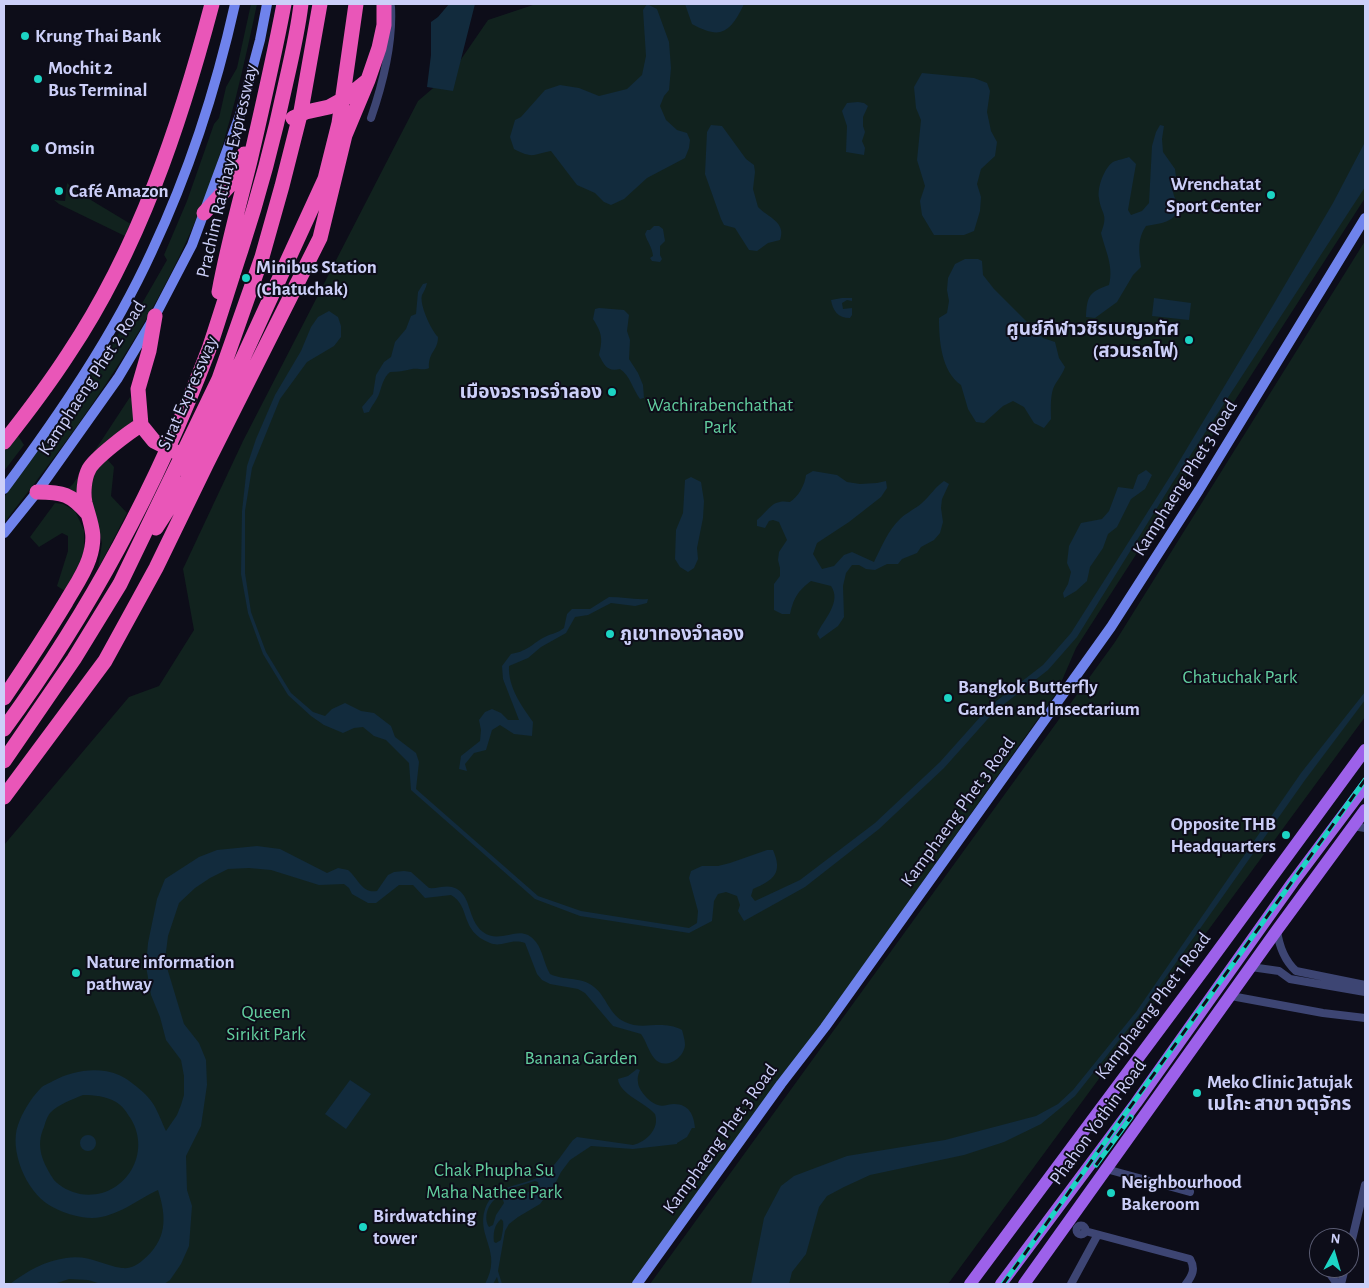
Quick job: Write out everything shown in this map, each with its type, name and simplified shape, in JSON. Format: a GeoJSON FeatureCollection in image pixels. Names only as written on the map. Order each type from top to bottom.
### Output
{"type":"FeatureCollection","features":[{"type":"Feature","properties":{"kind":"highway"},"geometry":{"type":"LineString","coordinates":[[4,442],[70,352],[102,298],[127,248],[159,174],[178,121],[212,4]]}},
{"type":"Feature","properties":{"kind":"highway","name":"Prachim Ratthaya Expressway"},"geometry":{"type":"LineString","coordinates":[[209,348],[232,225],[266,91],[284,4]]}},
{"type":"Feature","properties":{"kind":"highway","name":"Sirat Expressway"},"geometry":{"type":"LineString","coordinates":[[4,729],[32,690],[84,609],[120,544],[172,437],[209,348],[257,199],[280,111],[299,23],[301,4]]}},
{"type":"Feature","properties":{"kind":"highway","name":"Sirat Expressway"},"geometry":{"type":"LineString","coordinates":[[4,761],[74,659],[120,584],[219,379],[262,257],[301,111],[320,4]]}},
{"type":"Feature","properties":{"kind":"highway"},"geometry":{"type":"LineString","coordinates":[[120,584],[187,480],[325,179],[339,123],[356,4]]}},
{"type":"Feature","properties":{"kind":"highway"},"geometry":{"type":"LineString","coordinates":[[4,797],[105,662],[156,568],[320,238],[344,135],[368,80],[379,48],[384,25],[384,4]]}},
{"type":"Feature","properties":{"kind":"highway"},"geometry":{"type":"LineString","coordinates":[[204,213],[230,185],[253,139],[275,126],[298,116],[329,107],[368,80]]}},
{"type":"Feature","properties":{"kind":"highway"},"geometry":{"type":"LineString","coordinates":[[155,316],[149,350],[138,389],[141,425],[154,441],[193,461],[207,463]]}},
{"type":"Feature","properties":{"kind":"highway"},"geometry":{"type":"LineString","coordinates":[[4,698],[42,643],[89,559],[93,542],[93,526],[85,500],[85,482],[89,469],[128,433],[141,425]]}},
{"type":"Feature","properties":{"kind":"highway"},"geometry":{"type":"LineString","coordinates":[[37,492],[57,492],[70,497],[78,502],[89,515]]}},
{"type":"Feature","properties":{"kind":"main road","name":"Kamphaeng Phet 1 Road"},"geometry":{"type":"LineString","coordinates":[[970,1284],[1365,750]]}},
{"type":"Feature","properties":{"kind":"main road","name":"Phahon Yothin Road"},"geometry":{"type":"LineString","coordinates":[[1001,1284],[1365,786]]}},
{"type":"Feature","properties":{"kind":"main road","name":"Phahon Yothin Road"},"geometry":{"type":"LineString","coordinates":[[1024,1284],[1073,1224],[1106,1169],[1277,930],[1359,827],[1365,810]]}},
{"type":"Feature","properties":{"kind":"main road"},"geometry":{"type":"LineString","coordinates":[[1155,1102],[1165,1062]]}},
{"type":"Feature","properties":{"kind":"street","name":"Kamphaeng Phet 2 Road"},"geometry":{"type":"LineString","coordinates":[[4,489],[34,448],[91,361],[152,252],[194,148],[215,83],[234,4]]}},
{"type":"Feature","properties":{"kind":"street","name":"Kamphaeng Phet 2 Road"},"geometry":{"type":"LineString","coordinates":[[4,533],[37,492],[118,378],[155,316],[192,245],[240,115],[260,40],[267,4]]}},
{"type":"Feature","properties":{"kind":"street"},"geometry":{"type":"LineString","coordinates":[[371,118],[377,100],[390,40],[391,4]]}},
{"type":"Feature","properties":{"kind":"street","name":"Kamphaeng Phet 3 Road"},"geometry":{"type":"LineString","coordinates":[[637,1284],[781,1084],[825,1027],[1094,652],[1199,490],[1365,218]]}},
{"type":"Feature","properties":{"kind":"street"},"geometry":{"type":"LineString","coordinates":[[1277,930],[1278,942],[1288,962],[1296,971],[1365,985]]}},
{"type":"Feature","properties":{"kind":"street"},"geometry":{"type":"LineString","coordinates":[[1279,972],[1286,970],[1288,962]]}},
{"type":"Feature","properties":{"kind":"street"},"geometry":{"type":"LineString","coordinates":[[1251,967],[1279,972],[1290,978],[1365,992]]}},
{"type":"Feature","properties":{"kind":"street"},"geometry":{"type":"LineString","coordinates":[[1231,996],[1323,1013],[1365,1018]]}},
{"type":"Feature","properties":{"kind":"street"},"geometry":{"type":"LineString","coordinates":[[1106,1169],[1190,1192]]}},
{"type":"Feature","properties":{"kind":"street"},"geometry":{"type":"LineString","coordinates":[[1355,1228],[1365,1186]]}},
{"type":"Feature","properties":{"kind":"street"},"geometry":{"type":"LineString","coordinates":[[1073,1224],[1077,1231],[1082,1234],[1086,1231],[1097,1236],[1190,1259],[1194,1270],[1186,1284]]}},
{"type":"Feature","properties":{"kind":"street"},"geometry":{"type":"LineString","coordinates":[[1071,1284],[1097,1236]]}},
{"type":"Feature","properties":{"kind":"green space"},"geometry":{"type":"Polygon","coordinates":[[[251,4],[257,4],[230,120],[217,165],[190,233],[169,277],[120,363],[64,444],[4,523],[4,497],[133,313],[136,314],[167,260],[164,255],[187,201],[214,124],[219,118],[226,87],[237,68],[251,4]]]}},
{"type":"Feature","properties":{"kind":"green space","name":"Wachirabenchathat Park"},"geometry":{"type":"Polygon","coordinates":[[[536,4],[1365,4],[1365,198],[1076,648],[1057,692],[780,1083],[633,1284],[4,1284],[4,845],[129,697],[159,686],[194,630],[183,569],[243,441],[418,101],[453,71],[488,20],[536,4]]]}},
{"type":"Feature","properties":{"kind":"green space"},"geometry":{"type":"Polygon","coordinates":[[[67,183],[76,191],[134,226],[127,237],[54,200],[65,201],[67,183]]]}},
{"type":"Feature","properties":{"kind":"green space","name":"Chatuchak Park"},"geometry":{"type":"Polygon","coordinates":[[[1365,241],[1365,717],[948,1284],[650,1284],[1115,642],[1365,241]]]}},
{"type":"Feature","properties":{"kind":"green space"},"geometry":{"type":"Polygon","coordinates":[[[130,397],[134,402],[134,422],[109,443],[80,498],[69,488],[130,397]]]}},
{"type":"Feature","properties":{"kind":"green space"},"geometry":{"type":"Polygon","coordinates":[[[17,434],[24,445],[4,471],[4,449],[17,434]]]}},
{"type":"Feature","properties":{"kind":"green space"},"geometry":{"type":"Polygon","coordinates":[[[106,458],[114,467],[111,496],[127,513],[98,569],[102,543],[92,506],[91,491],[93,475],[106,458]]]}},
{"type":"Feature","properties":{"kind":"green space"},"geometry":{"type":"Polygon","coordinates":[[[55,503],[63,504],[75,511],[84,530],[84,554],[65,591],[57,586],[68,551],[68,536],[62,533],[39,547],[30,537],[55,503]]]}},
{"type":"Feature","properties":{"kind":"water"},"geometry":{"type":"Polygon","coordinates":[[[449,4],[475,4],[453,91],[427,87],[431,55],[431,22],[449,4]]]}},
{"type":"Feature","properties":{"kind":"water"},"geometry":{"type":"Polygon","coordinates":[[[647,4],[657,9],[669,42],[671,68],[669,90],[660,106],[666,120],[677,130],[687,133],[690,140],[689,148],[685,158],[647,178],[624,199],[611,205],[604,202],[595,193],[577,185],[551,151],[534,155],[524,154],[514,149],[510,137],[515,120],[521,117],[545,90],[560,85],[579,88],[599,96],[627,89],[642,75],[646,56],[643,10],[647,4]]]}},
{"type":"Feature","properties":{"kind":"water"},"geometry":{"type":"Polygon","coordinates":[[[685,4],[744,4],[729,27],[724,31],[710,32],[692,24],[685,4]]]}},
{"type":"Feature","properties":{"kind":"water"},"geometry":{"type":"Polygon","coordinates":[[[922,73],[974,78],[987,83],[990,91],[987,112],[991,131],[997,142],[995,156],[981,169],[977,184],[981,197],[980,211],[974,231],[964,235],[934,235],[922,215],[920,201],[925,186],[917,160],[921,120],[916,108],[914,87],[922,73]]]}},
{"type":"Feature","properties":{"kind":"water"},"geometry":{"type":"Polygon","coordinates":[[[858,102],[868,106],[863,117],[865,132],[862,141],[865,148],[864,155],[846,152],[847,126],[842,111],[847,103],[858,102]]]}},
{"type":"Feature","properties":{"kind":"water"},"geometry":{"type":"Polygon","coordinates":[[[711,125],[722,126],[746,159],[754,165],[753,189],[758,207],[775,220],[781,229],[780,240],[768,243],[757,251],[749,250],[735,228],[724,225],[721,219],[705,174],[707,132],[711,125]]]}},
{"type":"Feature","properties":{"kind":"water"},"geometry":{"type":"Polygon","coordinates":[[[1160,125],[1164,126],[1163,152],[1175,169],[1176,177],[1172,188],[1180,208],[1174,217],[1162,223],[1146,226],[1140,240],[1141,267],[1133,275],[1117,302],[1095,318],[1086,317],[1088,299],[1097,290],[1109,285],[1110,278],[1110,265],[1101,233],[1104,218],[1100,204],[1099,189],[1102,178],[1113,162],[1129,157],[1136,164],[1128,210],[1131,215],[1142,211],[1149,203],[1152,146],[1160,125]]]}},
{"type":"Feature","properties":{"kind":"water"},"geometry":{"type":"Polygon","coordinates":[[[1365,142],[1365,187],[1173,482],[1077,637],[1048,670],[994,712],[944,768],[879,829],[805,887],[744,921],[738,911],[740,905],[737,896],[726,892],[718,894],[714,901],[712,921],[689,933],[580,916],[535,899],[411,790],[409,763],[386,740],[374,736],[363,727],[354,728],[343,733],[324,725],[311,716],[288,695],[263,654],[248,613],[241,574],[242,511],[247,466],[256,439],[275,395],[301,351],[311,327],[318,317],[329,311],[338,317],[341,326],[341,337],[334,346],[307,362],[280,399],[252,468],[245,511],[245,573],[251,612],[266,652],[291,693],[313,712],[325,716],[332,709],[345,703],[361,711],[374,713],[391,726],[395,737],[416,753],[419,762],[416,789],[538,896],[581,911],[689,928],[697,923],[698,911],[689,878],[691,871],[702,866],[718,866],[767,850],[773,850],[777,870],[771,879],[753,889],[751,896],[755,901],[800,880],[875,823],[940,762],[990,706],[1043,665],[1071,633],[1171,475],[1272,307],[1333,203],[1365,142]]]}},
{"type":"Feature","properties":{"kind":"water"},"geometry":{"type":"Polygon","coordinates":[[[654,226],[659,226],[663,229],[665,241],[660,246],[662,259],[660,262],[652,261],[650,258],[653,256],[645,234],[647,230],[654,226]]]}},
{"type":"Feature","properties":{"kind":"water"},"geometry":{"type":"Polygon","coordinates":[[[965,259],[978,259],[982,261],[983,275],[994,289],[1043,338],[1055,342],[1059,358],[1065,367],[1053,389],[1051,419],[1044,428],[1034,423],[1024,407],[1013,401],[1003,406],[984,423],[976,422],[968,409],[961,385],[949,372],[942,354],[939,318],[947,313],[949,301],[947,290],[948,278],[955,264],[965,259]]]}},
{"type":"Feature","properties":{"kind":"water"},"geometry":{"type":"Polygon","coordinates":[[[427,283],[422,295],[422,304],[429,323],[438,337],[438,342],[430,358],[429,368],[390,372],[384,379],[378,396],[369,412],[364,413],[362,407],[373,394],[376,375],[384,362],[391,357],[395,342],[406,329],[411,316],[416,314],[418,292],[423,284],[427,283]]]}},
{"type":"Feature","properties":{"kind":"water"},"geometry":{"type":"Polygon","coordinates":[[[852,298],[852,301],[847,300],[842,303],[843,309],[852,308],[850,318],[839,315],[833,307],[831,300],[852,298]]]}},
{"type":"Feature","properties":{"kind":"water"},"geometry":{"type":"Polygon","coordinates":[[[1154,298],[1191,303],[1189,320],[1152,316],[1154,298]]]}},
{"type":"Feature","properties":{"kind":"water"},"geometry":{"type":"Polygon","coordinates":[[[595,309],[624,310],[629,315],[627,331],[630,340],[629,359],[643,385],[644,398],[640,399],[629,379],[620,369],[609,369],[606,367],[599,355],[601,336],[593,319],[595,309]]]}},
{"type":"Feature","properties":{"kind":"water"},"geometry":{"type":"Polygon","coordinates":[[[1146,470],[1152,475],[1145,489],[1131,499],[1117,527],[1108,534],[1103,548],[1090,567],[1087,581],[1076,591],[1064,598],[1063,593],[1071,572],[1067,563],[1069,546],[1081,523],[1102,519],[1109,511],[1118,487],[1133,489],[1138,475],[1146,470]]]}},
{"type":"Feature","properties":{"kind":"water"},"geometry":{"type":"Polygon","coordinates":[[[813,471],[837,475],[847,482],[860,484],[886,481],[887,488],[881,497],[849,522],[817,543],[813,554],[822,569],[834,566],[844,555],[852,552],[874,562],[885,539],[896,523],[922,503],[944,481],[949,484],[942,499],[943,522],[940,533],[934,540],[921,547],[917,553],[902,559],[898,564],[887,564],[875,570],[852,565],[846,573],[843,586],[844,617],[838,626],[820,639],[817,634],[833,604],[834,592],[831,586],[811,581],[797,595],[790,614],[782,614],[774,610],[774,584],[780,576],[779,552],[787,540],[779,522],[769,521],[765,528],[757,526],[757,520],[775,503],[790,502],[796,497],[803,487],[806,475],[813,471]]]}},
{"type":"Feature","properties":{"kind":"water"},"geometry":{"type":"Polygon","coordinates":[[[691,477],[701,482],[704,501],[703,518],[697,548],[698,559],[694,568],[688,572],[680,567],[675,559],[676,530],[683,513],[685,480],[691,477]]]}},
{"type":"Feature","properties":{"kind":"water"},"geometry":{"type":"Polygon","coordinates":[[[609,597],[648,599],[647,603],[635,606],[611,603],[588,615],[575,617],[566,633],[541,647],[528,658],[509,666],[513,688],[533,722],[532,736],[514,734],[500,725],[492,730],[486,750],[474,753],[465,764],[467,771],[459,769],[461,756],[480,741],[481,730],[479,720],[485,712],[492,709],[501,713],[508,720],[519,720],[503,679],[502,666],[511,654],[523,651],[544,637],[564,628],[567,614],[572,609],[590,609],[609,597]]]}},
{"type":"Feature","properties":{"kind":"water"},"geometry":{"type":"Polygon","coordinates":[[[1365,692],[1365,700],[1305,780],[1139,1015],[1075,1096],[1041,1124],[1004,1142],[964,1155],[870,1175],[827,1196],[819,1207],[806,1254],[792,1272],[789,1284],[751,1284],[764,1218],[781,1186],[794,1176],[847,1156],[945,1140],[1036,1116],[1058,1104],[1073,1090],[1136,1012],[1301,773],[1365,692]]]}},
{"type":"Feature","properties":{"kind":"water"},"geometry":{"type":"Polygon","coordinates":[[[257,846],[280,849],[327,873],[338,868],[348,870],[364,888],[372,891],[377,891],[388,875],[404,871],[411,872],[429,888],[452,887],[459,890],[467,900],[474,920],[483,932],[497,937],[517,933],[530,936],[542,953],[550,974],[584,981],[594,987],[615,1015],[625,1022],[639,1026],[667,1025],[682,1030],[685,1043],[684,1050],[673,1062],[658,1062],[652,1056],[641,1034],[613,1026],[585,993],[578,989],[550,984],[542,980],[537,974],[525,943],[494,944],[480,938],[469,925],[461,905],[451,895],[425,898],[413,885],[399,885],[376,903],[368,903],[352,894],[344,884],[319,885],[271,870],[228,869],[195,888],[179,903],[168,936],[166,952],[168,971],[184,1024],[199,1043],[206,1060],[207,1085],[201,1126],[186,1156],[187,1190],[192,1206],[189,1246],[181,1264],[170,1280],[164,1284],[101,1284],[88,1280],[69,1279],[54,1284],[10,1284],[36,1267],[66,1258],[81,1257],[115,1267],[131,1267],[141,1262],[157,1245],[161,1236],[164,1219],[158,1190],[119,1211],[101,1217],[87,1218],[59,1210],[41,1199],[27,1180],[18,1158],[16,1135],[24,1111],[41,1088],[76,1072],[93,1070],[119,1075],[137,1087],[153,1104],[166,1131],[177,1115],[181,1105],[184,1095],[184,1076],[181,1060],[166,1040],[160,1017],[151,995],[146,966],[148,943],[157,899],[165,879],[199,857],[217,850],[257,846]],[[83,1095],[65,1102],[50,1113],[41,1134],[40,1148],[41,1155],[56,1183],[80,1194],[95,1194],[109,1190],[130,1173],[136,1161],[137,1133],[131,1119],[116,1102],[100,1096],[83,1095]]]}},
{"type":"Feature","properties":{"kind":"water"},"geometry":{"type":"Polygon","coordinates":[[[637,1069],[640,1070],[639,1085],[645,1096],[658,1105],[679,1104],[687,1108],[692,1115],[695,1128],[692,1128],[687,1137],[677,1144],[633,1149],[591,1146],[570,1160],[540,1204],[509,1224],[505,1231],[498,1271],[502,1284],[499,1284],[497,1277],[493,1284],[485,1284],[490,1272],[491,1253],[483,1219],[485,1209],[495,1194],[543,1175],[577,1137],[633,1145],[643,1141],[654,1130],[656,1125],[655,1114],[628,1094],[620,1084],[618,1079],[628,1076],[637,1069]],[[535,1181],[509,1189],[508,1192],[520,1194],[531,1191],[539,1187],[538,1182],[535,1181]],[[497,1198],[489,1207],[486,1219],[489,1227],[493,1225],[496,1215],[504,1203],[503,1200],[497,1198]],[[501,1219],[494,1233],[494,1242],[496,1243],[501,1240],[503,1228],[503,1221],[501,1219]]]}},
{"type":"Feature","properties":{"kind":"water"},"geometry":{"type":"Polygon","coordinates":[[[350,1080],[371,1094],[346,1129],[325,1114],[350,1080]]]}},
{"type":"Feature","properties":{"kind":"water"},"geometry":{"type":"Polygon","coordinates":[[[88,1135],[96,1143],[88,1151],[80,1143],[88,1135]]]}},
{"type":"Feature","properties":{"kind":"railway"},"geometry":{"type":"LineString","coordinates":[[1003,1284],[1365,780]]}},
{"type":"Feature","properties":{"kind":"railway"},"geometry":{"type":"LineString","coordinates":[[1096,1165],[1131,1117]]}},
{"type":"Feature","properties":{"kind":"place","name":"Krung Thai Bank"},"geometry":{"type":"Point","coordinates":[25,36]}},
{"type":"Feature","properties":{"kind":"place","name":"Mochit 2 Bus Terminal"},"geometry":{"type":"Point","coordinates":[38,79]}},
{"type":"Feature","properties":{"kind":"place","name":"Omsin"},"geometry":{"type":"Point","coordinates":[35,148]}},
{"type":"Feature","properties":{"kind":"place","name":"Café Amazon"},"geometry":{"type":"Point","coordinates":[59,191]}},
{"type":"Feature","properties":{"kind":"place","name":"Wrenchatat Sport Center"},"geometry":{"type":"Point","coordinates":[1271,195]}},
{"type":"Feature","properties":{"kind":"place","name":"Minibus Station (Chatuchak)"},"geometry":{"type":"Point","coordinates":[246,278]}},
{"type":"Feature","properties":{"kind":"place","name":"ศูนย์กีฬาวชิรเบญจทัศ (สวนรถไฟ)"},"geometry":{"type":"Point","coordinates":[1189,340]}},
{"type":"Feature","properties":{"kind":"place","name":"เมืองจราจรจำลอง"},"geometry":{"type":"Point","coordinates":[612,392]}},
{"type":"Feature","properties":{"kind":"place","name":"ภูเขาทองจำลอง"},"geometry":{"type":"Point","coordinates":[610,634]}},
{"type":"Feature","properties":{"kind":"place","name":"Bangkok Butterfly Garden and Insectarium"},"geometry":{"type":"Point","coordinates":[948,698]}},
{"type":"Feature","properties":{"kind":"place","name":"Opposite THB Headquarters"},"geometry":{"type":"Point","coordinates":[1286,835]}},
{"type":"Feature","properties":{"kind":"place","name":"Nature information pathway"},"geometry":{"type":"Point","coordinates":[76,973]}},
{"type":"Feature","properties":{"kind":"place","name":"Meko Clinic Jatujak เมโกะ สาขา จตุจักร"},"geometry":{"type":"Point","coordinates":[1197,1093]}},
{"type":"Feature","properties":{"kind":"place","name":"Neighbourhood Bakeroom"},"geometry":{"type":"Point","coordinates":[1111,1193]}},
{"type":"Feature","properties":{"kind":"place","name":"Birdwatching tower"},"geometry":{"type":"Point","coordinates":[363,1227]}},
{"type":"Feature","properties":{"kind":"park label","name":"Queen Sirikit Park"},"geometry":{"type":"Point","coordinates":[266,1023]}},
{"type":"Feature","properties":{"kind":"park label","name":"Banana Garden"},"geometry":{"type":"Point","coordinates":[581,1058]}},
{"type":"Feature","properties":{"kind":"park label","name":"Chak Phupha Su Maha Nathee Park"},"geometry":{"type":"Point","coordinates":[494,1181]}}]}
